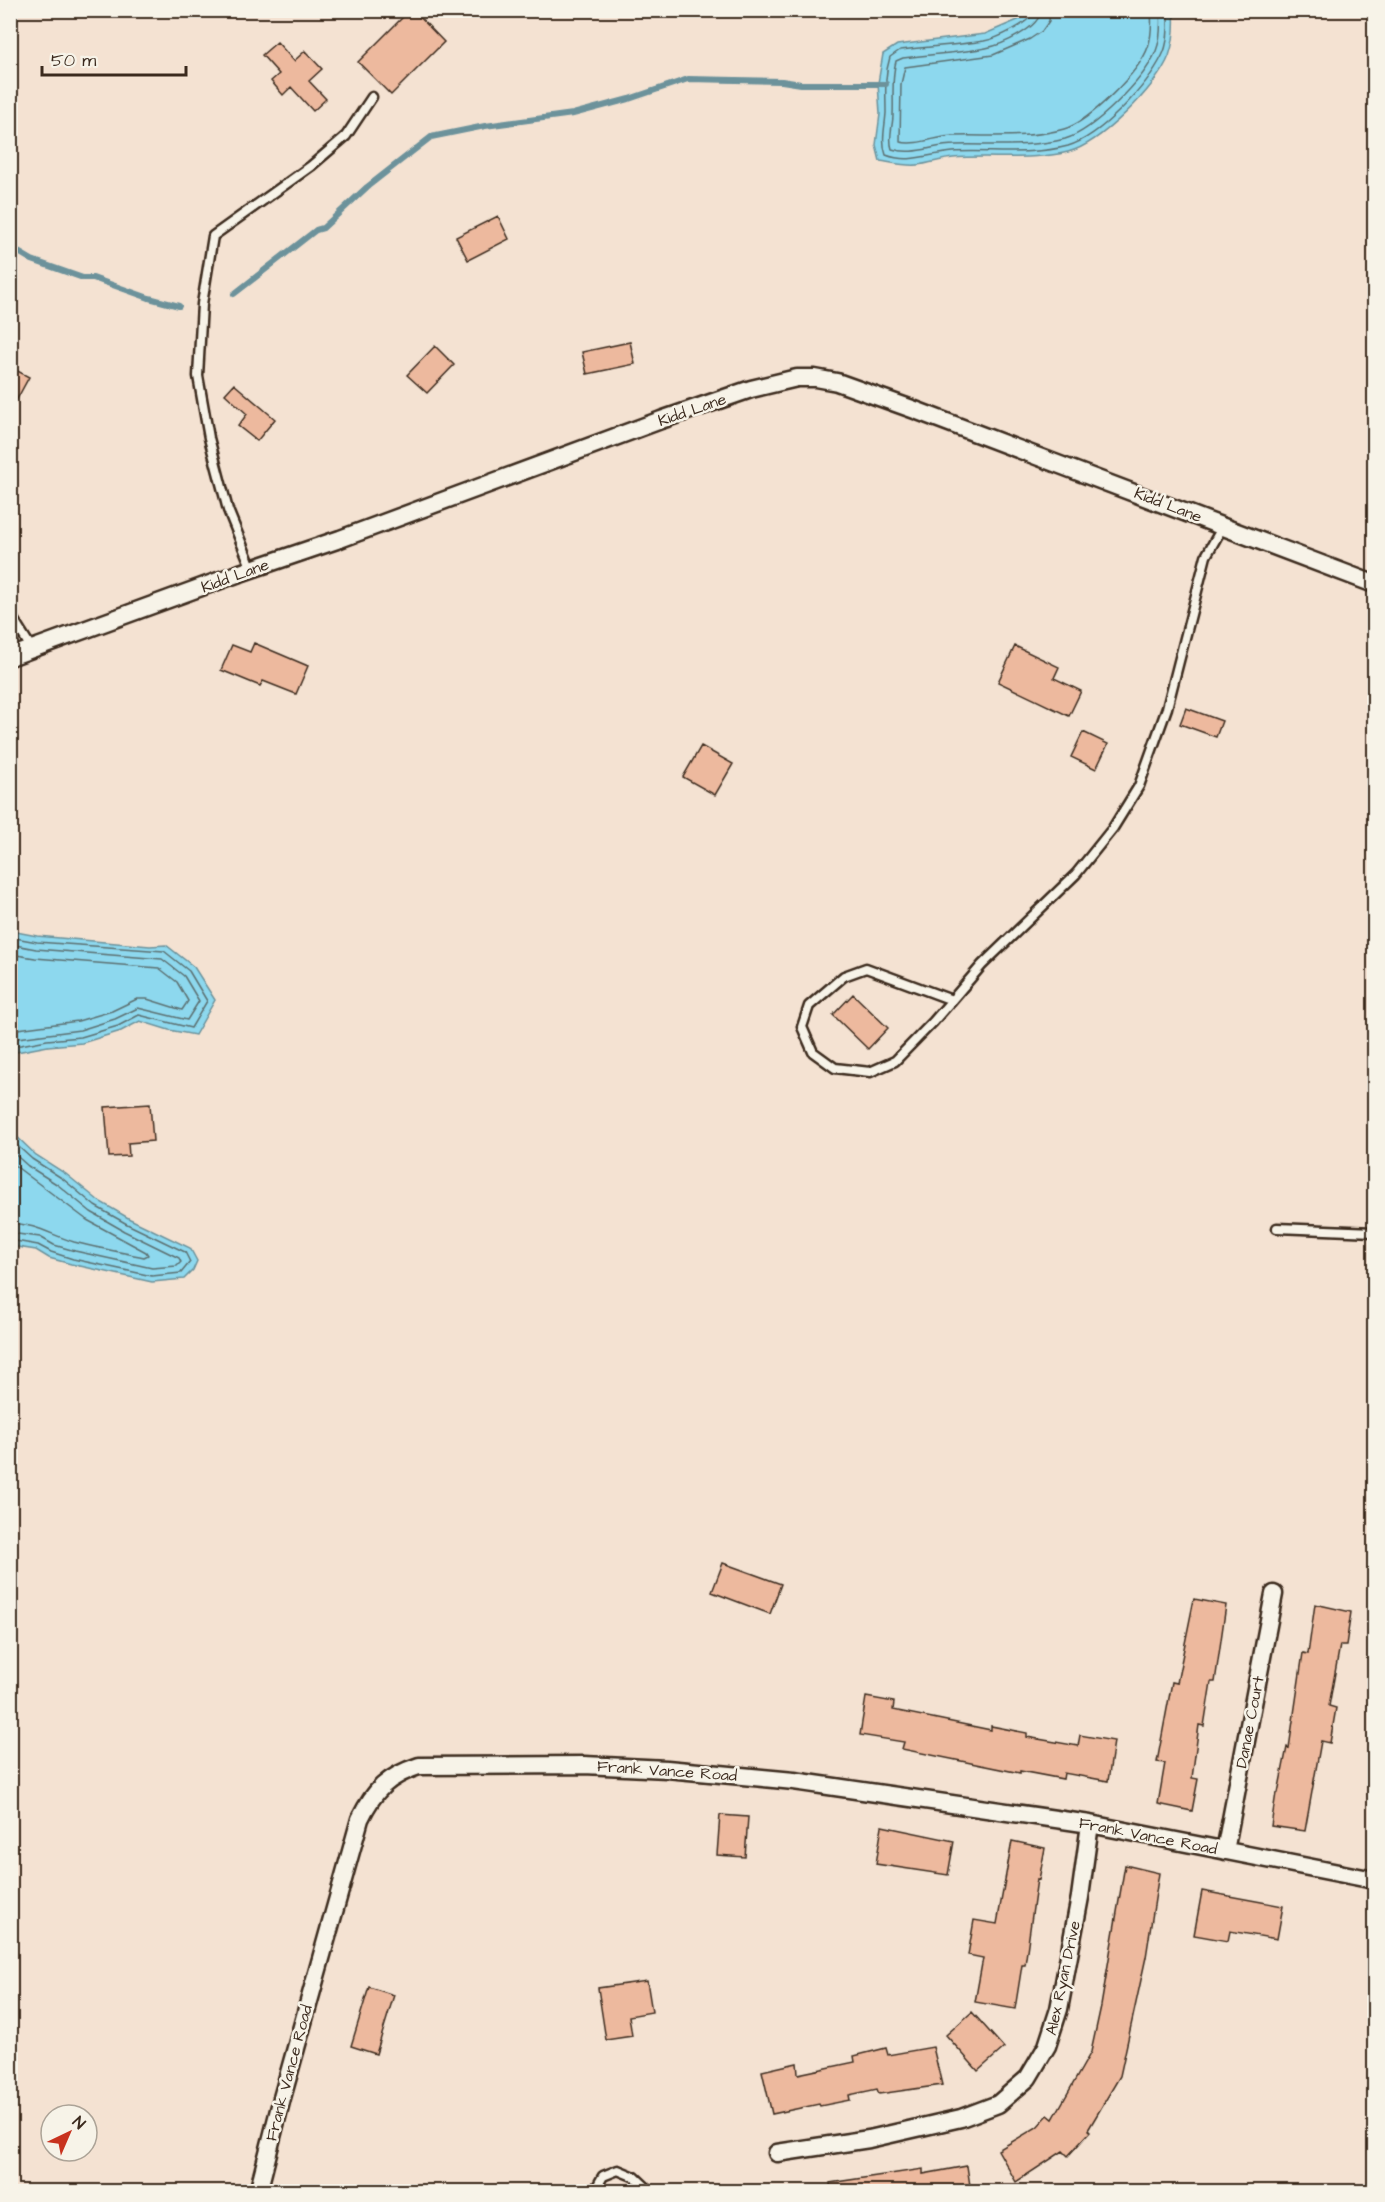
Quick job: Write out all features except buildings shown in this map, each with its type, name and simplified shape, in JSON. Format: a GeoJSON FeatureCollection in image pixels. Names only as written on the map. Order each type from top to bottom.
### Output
{"type":"FeatureCollection","features":[{"type":"Feature","properties":{"kind":"street","name":"Kidd Lane"},"geometry":{"type":"LineString","coordinates":[[10,657],[340,539],[661,420],[751,389],[797,378],[815,378],[848,386],[1374,584]]}},
{"type":"Feature","properties":{"kind":"street","name":"Danae Court"},"geometry":{"type":"LineString","coordinates":[[1225,1851],[1274,1594]]}},
{"type":"Feature","properties":{"kind":"street","name":"Frank Vance Road"},"geometry":{"type":"LineString","coordinates":[[258,2192],[360,1819],[377,1790],[395,1775],[419,1766],[584,1765],[668,1769],[794,1781],[1090,1824],[1374,1880]]}},
{"type":"Feature","properties":{"kind":"street","name":"Alex Ryan Drive"},"geometry":{"type":"LineString","coordinates":[[777,2153],[869,2139],[961,2118],[998,2103],[1028,2078],[1047,2046],[1059,2008],[1080,1897],[1090,1824]]}},
{"type":"Feature","properties":{"kind":"lane"},"geometry":{"type":"LineString","coordinates":[[252,569],[228,510],[208,438],[198,376],[202,304],[213,236],[311,166],[346,136],[372,97]]}},
{"type":"Feature","properties":{"kind":"lane"},"geometry":{"type":"LineString","coordinates":[[952,1000],[866,968],[844,976],[809,1006],[802,1028],[813,1052],[835,1068],[870,1072],[895,1061],[952,1000],[982,966],[1076,874],[1113,828],[1139,786],[1167,708],[1206,556],[1223,526]]}},
{"type":"Feature","properties":{"kind":"lane"},"geometry":{"type":"LineString","coordinates":[[10,614],[32,650]]}},
{"type":"Feature","properties":{"kind":"lane"},"geometry":{"type":"LineString","coordinates":[[1277,1228],[1374,1232]]}},
{"type":"Feature","properties":{"kind":"lane"},"geometry":{"type":"LineString","coordinates":[[594,2192],[603,2176],[618,2170],[635,2177],[651,2192]]}},
{"type":"Feature","properties":{"kind":"water"},"geometry":{"type":"Polygon","coordinates":[[[1031,11],[1174,11],[1171,51],[1163,69],[1153,83],[1126,113],[1096,138],[1068,152],[1025,157],[953,158],[917,165],[880,161],[876,145],[880,114],[878,83],[883,54],[897,45],[985,34],[1020,19],[1031,11]]]}},
{"type":"Feature","properties":{"kind":"water"},"geometry":{"type":"Polygon","coordinates":[[[11,931],[37,936],[150,946],[166,945],[194,967],[215,1000],[195,1035],[140,1021],[121,1031],[82,1043],[11,1053],[11,931]]]}},
{"type":"Feature","properties":{"kind":"water"},"geometry":{"type":"Polygon","coordinates":[[[11,1131],[36,1155],[66,1174],[99,1201],[190,1248],[197,1261],[193,1270],[184,1279],[152,1282],[71,1264],[49,1258],[36,1250],[11,1246],[11,1131]]]}},
{"type":"Feature","properties":{"kind":"waterway"},"geometry":{"type":"LineString","coordinates":[[234,294],[316,230],[323,228],[367,187],[431,137],[485,126],[573,114],[629,99],[688,79],[782,81],[801,84],[886,84]]}},
{"type":"Feature","properties":{"kind":"waterway"},"geometry":{"type":"LineString","coordinates":[[10,247],[32,260],[83,278],[93,278],[179,306]]}}]}
